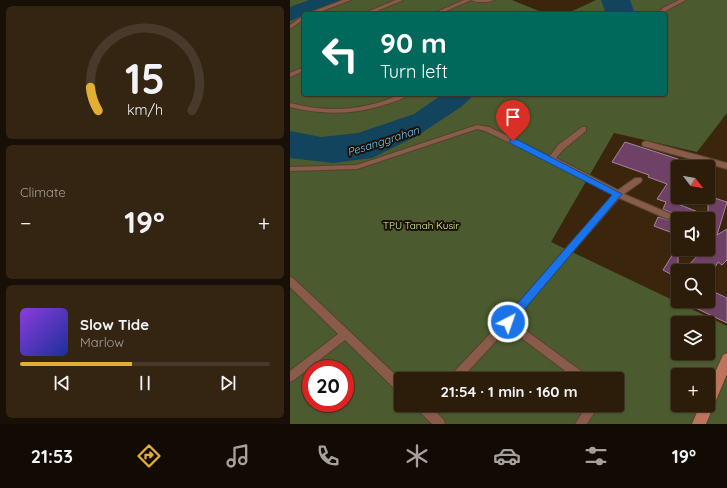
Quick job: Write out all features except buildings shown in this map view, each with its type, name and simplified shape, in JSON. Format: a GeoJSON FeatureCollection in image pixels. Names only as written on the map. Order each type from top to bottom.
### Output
{"type":"FeatureCollection","features":[{"type":"Feature","properties":{"kind":"main road"},"geometry":{"type":"LineString","coordinates":[[715,387],[727,358]]}},
{"type":"Feature","properties":{"kind":"main road"},"geometry":{"type":"LineString","coordinates":[[699,424],[704,412]]}},
{"type":"Feature","properties":{"kind":"street"},"geometry":{"type":"LineString","coordinates":[[646,144],[695,156],[727,166]]}},
{"type":"Feature","properties":{"kind":"lane"},"geometry":{"type":"LineString","coordinates":[[315,12],[348,0]]}},
{"type":"Feature","properties":{"kind":"lane"},"geometry":{"type":"LineString","coordinates":[[370,12],[400,0]]}},
{"type":"Feature","properties":{"kind":"lane"},"geometry":{"type":"LineString","coordinates":[[439,12],[468,0]]}},
{"type":"Feature","properties":{"kind":"lane"},"geometry":{"type":"LineString","coordinates":[[474,0],[491,0]]}},
{"type":"Feature","properties":{"kind":"lane"},"geometry":{"type":"LineString","coordinates":[[662,12],[683,0]]}},
{"type":"Feature","properties":{"kind":"lane"},"geometry":{"type":"LineString","coordinates":[[290,26],[302,18]]}},
{"type":"Feature","properties":{"kind":"lane"},"geometry":{"type":"LineString","coordinates":[[290,75],[302,70]]}},
{"type":"Feature","properties":{"kind":"lane"},"geometry":{"type":"LineString","coordinates":[[290,105],[327,113],[374,106],[401,96]]}},
{"type":"Feature","properties":{"kind":"lane"},"geometry":{"type":"LineString","coordinates":[[290,169],[357,167],[477,127],[487,129],[618,194],[668,216]]}},
{"type":"Feature","properties":{"kind":"lane"},"geometry":{"type":"LineString","coordinates":[[551,160],[561,147],[584,129]]}},
{"type":"Feature","properties":{"kind":"lane"},"geometry":{"type":"LineString","coordinates":[[461,372],[508,322],[618,194],[638,180]]}},
{"type":"Feature","properties":{"kind":"lane"},"geometry":{"type":"LineString","coordinates":[[290,282],[344,335],[394,381]]}},
{"type":"Feature","properties":{"kind":"lane"},"geometry":{"type":"LineString","coordinates":[[508,322],[575,372]]}},
{"type":"Feature","properties":{"kind":"lane"},"geometry":{"type":"LineString","coordinates":[[290,378],[344,335]]}},
{"type":"Feature","properties":{"kind":"lane"},"geometry":{"type":"LineString","coordinates":[[430,412],[440,424]]}},
{"type":"Feature","properties":{"kind":"lane"},"geometry":{"type":"LineString","coordinates":[[580,424],[589,412]]}},
{"type":"Feature","properties":{"kind":"green space","name":"TPU Tanah Kusir"},"geometry":{"type":"Polygon","coordinates":[[[290,0],[512,0],[541,12],[302,12],[302,96],[667,96],[667,12],[570,12],[596,0],[727,0],[727,113],[697,152],[614,133],[551,242],[671,299],[671,308],[689,308],[706,316],[671,316],[671,360],[715,360],[715,320],[727,326],[727,424],[290,424],[290,0]]]}},
{"type":"Feature","properties":{"kind":"water"},"geometry":{"type":"Polygon","coordinates":[[[309,0],[341,0],[312,12],[302,12],[302,16],[290,21],[290,7],[309,0]]]}},
{"type":"Feature","properties":{"kind":"water"},"geometry":{"type":"Polygon","coordinates":[[[601,0],[630,0],[634,12],[605,12],[601,0]]]}},
{"type":"Feature","properties":{"kind":"water","name":"Pesanggrahan"},"geometry":{"type":"Polygon","coordinates":[[[440,96],[473,96],[461,107],[417,136],[372,158],[333,163],[290,158],[290,131],[321,137],[358,133],[414,114],[440,96]]]}},
{"type":"Feature","properties":{"kind":"route"},"geometry":{"type":"LineString","coordinates":[[508,322],[618,194],[513,141]]}}]}
